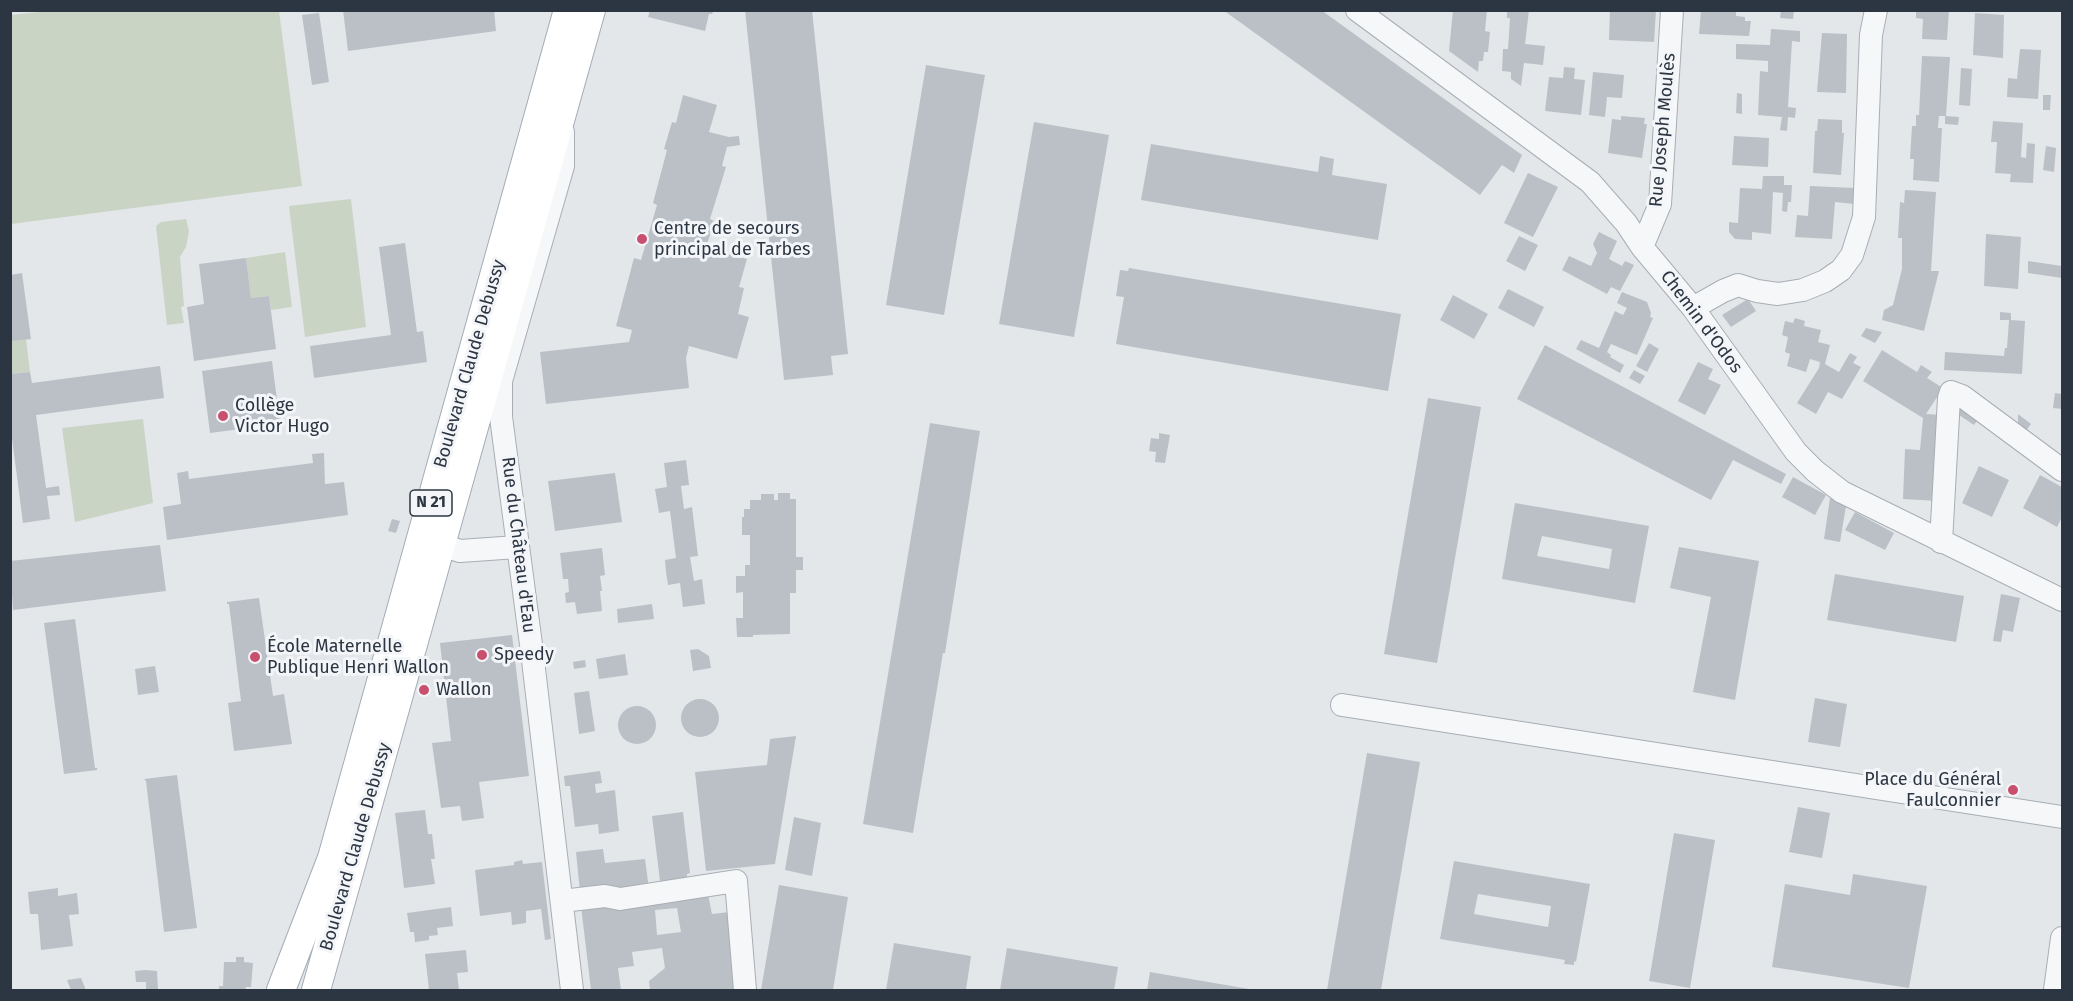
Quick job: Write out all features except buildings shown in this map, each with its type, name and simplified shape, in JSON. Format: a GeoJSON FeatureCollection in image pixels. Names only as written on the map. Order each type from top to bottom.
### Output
{"type":"FeatureCollection","features":[{"type":"Feature","properties":{"kind":"main road","name":"Boulevard Claude Debussy"},"geometry":{"type":"LineString","coordinates":[[281,990],[332,858],[568,10]]}},
{"type":"Feature","properties":{"kind":"main road","name":"Boulevard Claude Debussy"},"geometry":{"type":"LineString","coordinates":[[316,990],[591,10]]}},
{"type":"Feature","properties":{"kind":"street","name":"Chemin d'Odos"},"geometry":{"type":"LineString","coordinates":[[1357,10],[1590,182],[1626,223],[1642,247],[1693,308],[1796,452],[1815,471],[1842,492],[2062,600]]}},
{"type":"Feature","properties":{"kind":"street","name":"Rue Joseph Moulès"},"geometry":{"type":"LineString","coordinates":[[1642,247],[1660,204],[1672,10]]}},
{"type":"Feature","properties":{"kind":"street"},"geometry":{"type":"LineString","coordinates":[[1693,308],[1738,285],[1778,294],[1803,290],[1825,281],[1841,270],[1852,255],[1864,217],[1871,35],[1876,10]]}},
{"type":"Feature","properties":{"kind":"street","name":"Rue du Château d'Eau"},"geometry":{"type":"LineString","coordinates":[[564,106],[563,166],[501,381],[501,417],[532,652],[572,990]]}},
{"type":"Feature","properties":{"kind":"street"},"geometry":{"type":"LineString","coordinates":[[1941,542],[1951,392],[1962,396],[2062,470]]}},
{"type":"Feature","properties":{"kind":"street"},"geometry":{"type":"LineString","coordinates":[[441,545],[460,551],[517,547]]}},
{"type":"Feature","properties":{"kind":"street"},"geometry":{"type":"LineString","coordinates":[[1342,705],[2062,817]]}},
{"type":"Feature","properties":{"kind":"street"},"geometry":{"type":"LineString","coordinates":[[562,901],[604,896],[620,899],[736,881],[745,990]]}},
{"type":"Feature","properties":{"kind":"street"},"geometry":{"type":"LineString","coordinates":[[2055,990],[2062,938]]}},
{"type":"Feature","properties":{"kind":"green space"},"geometry":{"type":"Polygon","coordinates":[[[48,11],[279,11],[302,186],[11,224],[11,15],[48,11]]]}},
{"type":"Feature","properties":{"kind":"green space"},"geometry":{"type":"Polygon","coordinates":[[[351,199],[366,327],[305,337],[289,206],[351,199]]]}},
{"type":"Feature","properties":{"kind":"green space"},"geometry":{"type":"Polygon","coordinates":[[[186,219],[189,231],[186,247],[180,257],[184,306],[181,307],[184,323],[167,325],[156,226],[161,222],[186,219]]]}},
{"type":"Feature","properties":{"kind":"green space"},"geometry":{"type":"Polygon","coordinates":[[[285,252],[292,307],[271,310],[269,296],[251,298],[246,258],[285,252]]]}},
{"type":"Feature","properties":{"kind":"green space"},"geometry":{"type":"Polygon","coordinates":[[[11,337],[12,341],[26,339],[30,372],[11,374],[11,337]]]}},
{"type":"Feature","properties":{"kind":"green space"},"geometry":{"type":"Polygon","coordinates":[[[143,419],[153,503],[75,522],[62,428],[143,419]]]}},
{"type":"Feature","properties":{"kind":"place","name":"Centre de secours principal de Tarbes"},"geometry":{"type":"Point","coordinates":[642,239]}},
{"type":"Feature","properties":{"kind":"place","name":"Collège Victor Hugo"},"geometry":{"type":"Point","coordinates":[223,416]}},
{"type":"Feature","properties":{"kind":"place","name":"Speedy"},"geometry":{"type":"Point","coordinates":[482,655]}},
{"type":"Feature","properties":{"kind":"place","name":"École Maternelle Publique Henri Wallon"},"geometry":{"type":"Point","coordinates":[255,657]}},
{"type":"Feature","properties":{"kind":"place","name":"Wallon"},"geometry":{"type":"Point","coordinates":[424,690]}},
{"type":"Feature","properties":{"kind":"place","name":"Place du Général Faulconnier"},"geometry":{"type":"Point","coordinates":[2013,790]}}]}
